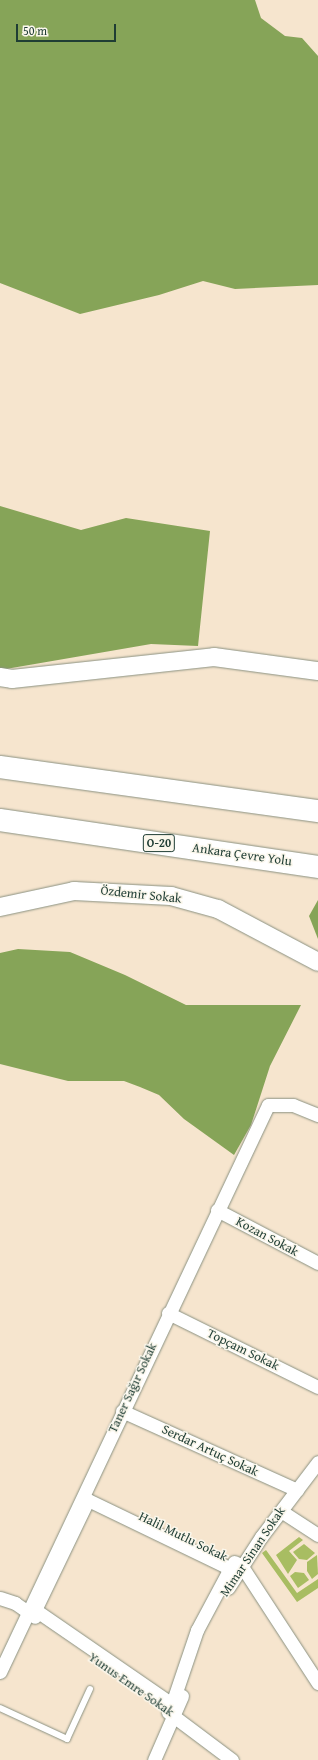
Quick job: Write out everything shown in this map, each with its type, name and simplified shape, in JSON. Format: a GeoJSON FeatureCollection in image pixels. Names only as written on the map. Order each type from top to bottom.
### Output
{"type":"FeatureCollection","features":[{"type":"Feature","properties":{"kind":"highway"},"geometry":{"type":"LineString","coordinates":[[0,767],[318,811]]}},
{"type":"Feature","properties":{"kind":"highway","name":"Ankara Çevre Yolu"},"geometry":{"type":"LineString","coordinates":[[0,820],[318,866]]}},
{"type":"Feature","properties":{"kind":"street"},"geometry":{"type":"LineString","coordinates":[[0,677],[12,679],[214,657],[318,671]]}},
{"type":"Feature","properties":{"kind":"street","name":"Özdemir Sokak"},"geometry":{"type":"LineString","coordinates":[[0,907],[74,892],[171,896],[218,909],[318,962]]}},
{"type":"Feature","properties":{"kind":"street","name":"Taner Sağır Sokak"},"geometry":{"type":"LineString","coordinates":[[0,1672],[168,1313],[268,1105],[293,1105],[318,1115]]}},
{"type":"Feature","properties":{"kind":"street","name":"Kozan Sokak"},"geometry":{"type":"LineString","coordinates":[[217,1210],[318,1263]]}},
{"type":"Feature","properties":{"kind":"street","name":"Topçam Sokak"},"geometry":{"type":"LineString","coordinates":[[168,1313],[318,1387]]}},
{"type":"Feature","properties":{"kind":"street","name":"Serdar Artuç Sokak"},"geometry":{"type":"LineString","coordinates":[[122,1411],[297,1490]]}},
{"type":"Feature","properties":{"kind":"street","name":"Mimar Sinan Sokak"},"geometry":{"type":"LineString","coordinates":[[154,1760],[204,1634],[241,1565],[318,1462]]}},
{"type":"Feature","properties":{"kind":"street","name":"Halil Mutlu Sokak"},"geometry":{"type":"LineString","coordinates":[[85,1490],[241,1565],[318,1683]]}},
{"type":"Feature","properties":{"kind":"street"},"geometry":{"type":"LineString","coordinates":[[88,1500],[227,1567],[228,1572],[197,1630],[173,1710],[36,1610],[88,1500]]}},
{"type":"Feature","properties":{"kind":"street"},"geometry":{"type":"LineString","coordinates":[[281,1511],[318,1535]]}},
{"type":"Feature","properties":{"kind":"street","name":"Yunus Emre Sokak"},"geometry":{"type":"LineString","coordinates":[[0,1598],[15,1603],[173,1710],[232,1760]]}},
{"type":"Feature","properties":{"kind":"lane"},"geometry":{"type":"LineString","coordinates":[[0,1708],[67,1739],[90,1689]]}},
{"type":"Feature","properties":{"kind":"green space"},"geometry":{"type":"Polygon","coordinates":[[[0,0],[255,0],[261,18],[285,36],[302,38],[318,56],[318,285],[235,289],[203,281],[159,295],[80,314],[0,283],[0,0]]]}},
{"type":"Feature","properties":{"kind":"green space"},"geometry":{"type":"Polygon","coordinates":[[[0,506],[81,530],[126,518],[210,531],[198,646],[151,644],[0,670],[0,506]]]}},
{"type":"Feature","properties":{"kind":"green space"},"geometry":{"type":"Polygon","coordinates":[[[318,900],[318,939],[309,916],[318,900]]]}},
{"type":"Feature","properties":{"kind":"green space"},"geometry":{"type":"Polygon","coordinates":[[[18,949],[70,952],[125,975],[186,1005],[301,1005],[270,1066],[251,1125],[234,1155],[184,1119],[159,1095],[140,1087],[124,1081],[68,1081],[0,1064],[0,953],[18,949]]]}},
{"type":"Feature","properties":{"kind":"green space"},"geometry":{"type":"Polygon","coordinates":[[[299,1537],[303,1540],[289,1551],[297,1560],[288,1574],[276,1555],[299,1537]]]}},
{"type":"Feature","properties":{"kind":"green space"},"geometry":{"type":"Polygon","coordinates":[[[304,1544],[315,1553],[307,1560],[299,1559],[293,1552],[304,1544]]]}},
{"type":"Feature","properties":{"kind":"green space"},"geometry":{"type":"Polygon","coordinates":[[[266,1550],[297,1593],[318,1579],[318,1588],[297,1602],[262,1553],[266,1550]]]}},
{"type":"Feature","properties":{"kind":"green space"},"geometry":{"type":"Polygon","coordinates":[[[317,1555],[318,1574],[312,1579],[307,1571],[307,1562],[317,1555]]]}},
{"type":"Feature","properties":{"kind":"green space"},"geometry":{"type":"Polygon","coordinates":[[[295,1572],[304,1573],[309,1580],[298,1588],[290,1576],[295,1572]]]}}]}
